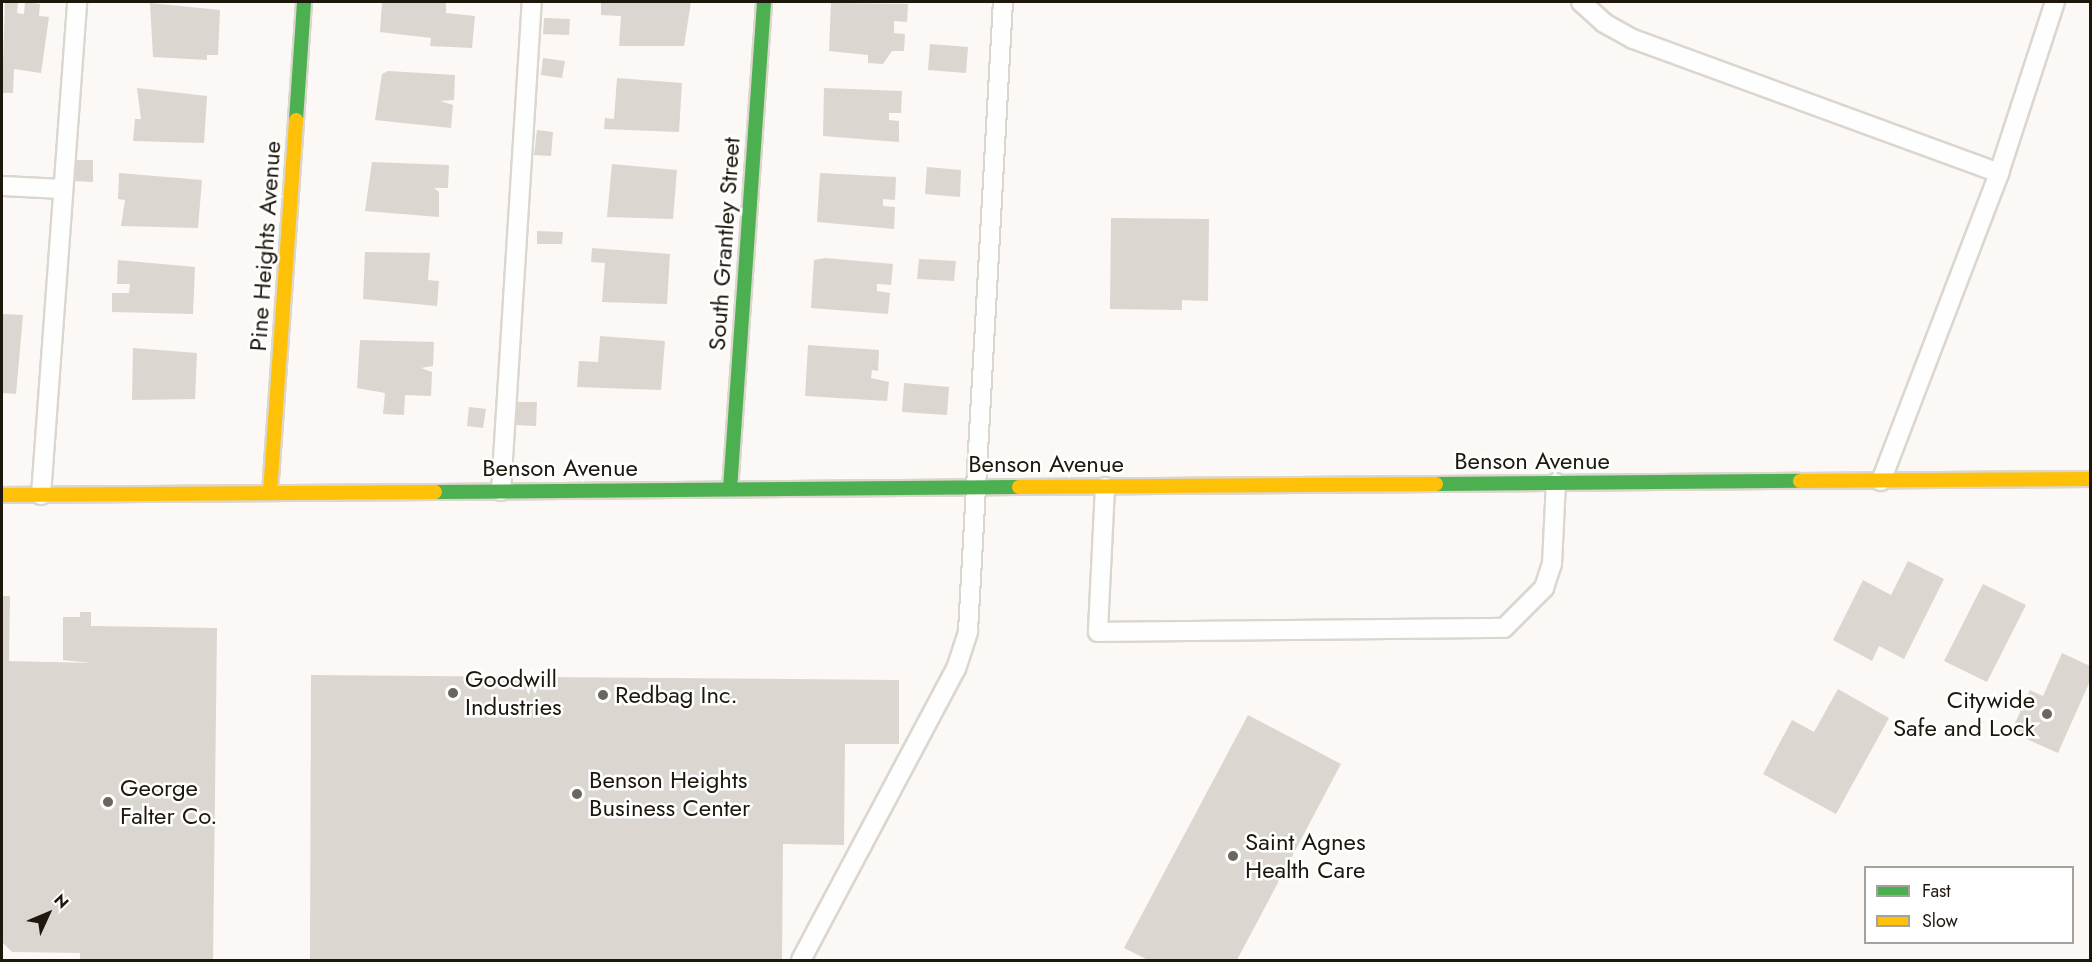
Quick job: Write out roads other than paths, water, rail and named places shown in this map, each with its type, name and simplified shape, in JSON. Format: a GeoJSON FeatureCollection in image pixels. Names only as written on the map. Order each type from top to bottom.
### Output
{"type":"FeatureCollection","features":[{"type":"Feature","properties":{"kind":"street","name":"Pine Heights Avenue"},"geometry":{"type":"LineString","coordinates":[[270,493],[304,2]]}},
{"type":"Feature","properties":{"kind":"street","name":"South Grantley Street"},"geometry":{"type":"LineString","coordinates":[[730,489],[764,2]]}},
{"type":"Feature","properties":{"kind":"street","name":"Benson Avenue"},"geometry":{"type":"LineString","coordinates":[[2,495],[2091,479]]}},
{"type":"Feature","properties":{"kind":"lane"},"geometry":{"type":"LineString","coordinates":[[41,495],[77,2]]}},
{"type":"Feature","properties":{"kind":"lane"},"geometry":{"type":"LineString","coordinates":[[501,491],[532,2]]}},
{"type":"Feature","properties":{"kind":"lane"},"geometry":{"type":"LineString","coordinates":[[801,960],[956,669],[972,599],[976,487],[1003,2]]}},
{"type":"Feature","properties":{"kind":"lane"},"geometry":{"type":"LineString","coordinates":[[1581,2],[1604,23],[1633,39],[1999,173]]}},
{"type":"Feature","properties":{"kind":"lane"},"geometry":{"type":"LineString","coordinates":[[1881,481],[1999,173],[2055,2]]}},
{"type":"Feature","properties":{"kind":"lane"},"geometry":{"type":"LineString","coordinates":[[2,186],[63,189]]}},
{"type":"Feature","properties":{"kind":"lane"},"geometry":{"type":"LineString","coordinates":[[1105,487],[1098,632],[1504,628],[1544,588],[1552,564],[1556,483]]}},
{"type":"Feature","properties":{"kind":"place","name":"Goodwill Industries"},"geometry":{"type":"Point","coordinates":[453,693]}},
{"type":"Feature","properties":{"kind":"place","name":"Redbag Inc."},"geometry":{"type":"Point","coordinates":[603,695]}},
{"type":"Feature","properties":{"kind":"place","name":"Citywide Safe and Lock"},"geometry":{"type":"Point","coordinates":[2047,714]}},
{"type":"Feature","properties":{"kind":"place","name":"Benson Heights Business Center"},"geometry":{"type":"Point","coordinates":[577,794]}},
{"type":"Feature","properties":{"kind":"place","name":"George Falter Co."},"geometry":{"type":"Point","coordinates":[108,802]}},
{"type":"Feature","properties":{"kind":"place","name":"Saint Agnes Health Care"},"geometry":{"type":"Point","coordinates":[1233,856]}}]}
